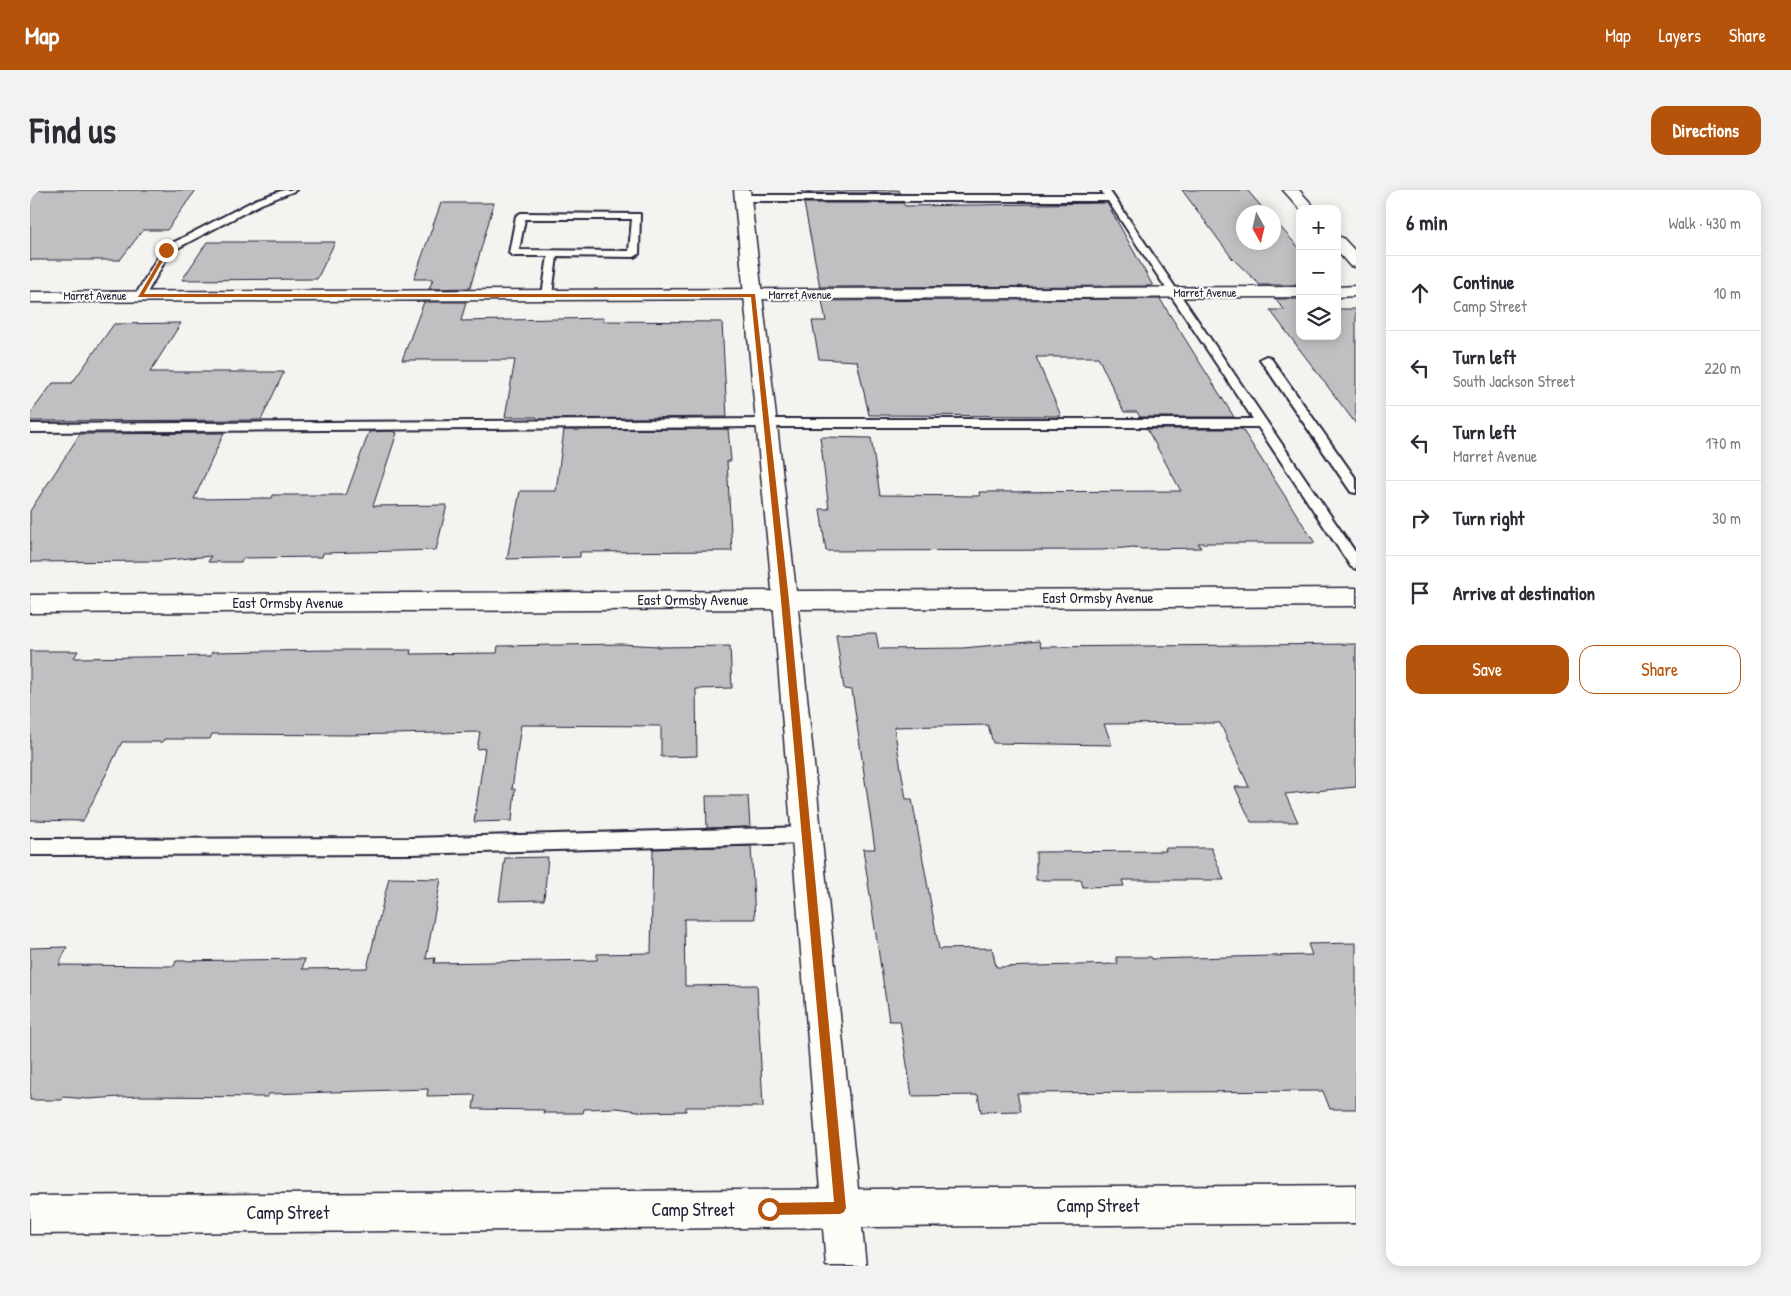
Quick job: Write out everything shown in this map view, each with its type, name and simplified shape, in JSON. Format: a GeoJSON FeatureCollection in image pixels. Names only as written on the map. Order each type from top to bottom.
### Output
{"type":"FeatureCollection","features":[{"type":"Feature","properties":{"kind":"street"},"geometry":{"type":"LineString","coordinates":[[1290,190],[1304,205]]}},
{"type":"Feature","properties":{"kind":"street"},"geometry":{"type":"LineString","coordinates":[[742,194],[785,600],[846,1266]]}},
{"type":"Feature","properties":{"kind":"street"},"geometry":{"type":"LineString","coordinates":[[1341,245],[1356,262]]}},
{"type":"Feature","properties":{"kind":"street","name":"Marret Avenue"},"geometry":{"type":"LineString","coordinates":[[30,297],[1296,292]]}},
{"type":"Feature","properties":{"kind":"street"},"geometry":{"type":"LineString","coordinates":[[1341,292],[1356,292]]}},
{"type":"Feature","properties":{"kind":"street","name":"East Ormsby Avenue"},"geometry":{"type":"LineString","coordinates":[[30,604],[1356,597]]}},
{"type":"Feature","properties":{"kind":"street","name":"Camp Street"},"geometry":{"type":"LineString","coordinates":[[30,1215],[1356,1204]]}},
{"type":"Feature","properties":{"kind":"lane"},"geometry":{"type":"LineString","coordinates":[[140,296],[166,250],[258,202],[293,190]]}},
{"type":"Feature","properties":{"kind":"lane"},"geometry":{"type":"LineString","coordinates":[[742,194],[1107,194],[1356,564]]}},
{"type":"Feature","properties":{"kind":"lane"},"geometry":{"type":"LineString","coordinates":[[522,216],[637,216],[634,254],[553,253],[514,253],[522,216]]}},
{"type":"Feature","properties":{"kind":"lane"},"geometry":{"type":"LineString","coordinates":[[547,295],[553,253]]}},
{"type":"Feature","properties":{"kind":"lane"},"geometry":{"type":"LineString","coordinates":[[1266,359],[1356,489]]}},
{"type":"Feature","properties":{"kind":"lane"},"geometry":{"type":"LineString","coordinates":[[30,428],[766,423],[1262,423]]}},
{"type":"Feature","properties":{"kind":"lane"},"geometry":{"type":"LineString","coordinates":[[30,847],[412,846],[806,835]]}},
{"type":"Feature","properties":{"kind":"building"},"geometry":{"type":"Polygon","coordinates":[[[30,190],[196,190],[167,230],[143,230],[120,260],[30,260],[30,190]]]}},
{"type":"Feature","properties":{"kind":"building"},"geometry":{"type":"Polygon","coordinates":[[[802,190],[899,190],[900,193],[803,193],[802,190]]]}},
{"type":"Feature","properties":{"kind":"building"},"geometry":{"type":"Polygon","coordinates":[[[1182,190],[1247,190],[1260,205],[1236,205],[1236,250],[1281,250],[1281,228],[1296,245],[1296,285],[1260,285],[1232,258],[1182,190]]]}},
{"type":"Feature","properties":{"kind":"building"},"geometry":{"type":"Polygon","coordinates":[[[441,203],[494,203],[470,288],[429,289],[433,279],[414,279],[441,203]]]}},
{"type":"Feature","properties":{"kind":"building"},"geometry":{"type":"Polygon","coordinates":[[[804,203],[903,203],[905,206],[1107,203],[1153,286],[820,287],[804,203]]]}},
{"type":"Feature","properties":{"kind":"building"},"geometry":{"type":"Polygon","coordinates":[[[207,242],[335,242],[317,279],[182,280],[207,242]]]}},
{"type":"Feature","properties":{"kind":"building"},"geometry":{"type":"Polygon","coordinates":[[[1160,299],[1234,417],[1140,417],[1137,412],[1124,412],[1098,357],[1036,357],[1061,416],[869,415],[857,361],[819,359],[812,321],[826,321],[822,301],[1160,299]]]}},
{"type":"Feature","properties":{"kind":"building"},"geometry":{"type":"Polygon","coordinates":[[[1274,299],[1296,299],[1296,340],[1341,340],[1341,309],[1356,309],[1356,424],[1270,310],[1285,310],[1274,299]]]}},
{"type":"Feature","properties":{"kind":"building"},"geometry":{"type":"Polygon","coordinates":[[[424,302],[466,302],[461,321],[604,318],[603,321],[722,322],[727,417],[539,419],[536,417],[505,417],[515,360],[402,360],[424,302]]]}},
{"type":"Feature","properties":{"kind":"building"},"geometry":{"type":"Polygon","coordinates":[[[181,323],[150,372],[284,372],[261,420],[30,421],[30,414],[53,383],[72,383],[114,324],[181,323]]]}},
{"type":"Feature","properties":{"kind":"building"},"geometry":{"type":"Polygon","coordinates":[[[728,429],[731,461],[727,461],[732,551],[580,552],[580,557],[507,559],[520,491],[556,491],[564,430],[728,429]]]}},
{"type":"Feature","properties":{"kind":"building"},"geometry":{"type":"Polygon","coordinates":[[[1147,429],[1242,429],[1315,543],[1198,543],[1201,548],[1141,549],[1134,547],[1102,550],[826,551],[820,509],[829,509],[820,437],[871,438],[880,495],[978,496],[980,495],[979,492],[1181,491],[1147,429]]]}},
{"type":"Feature","properties":{"kind":"building"},"geometry":{"type":"Polygon","coordinates":[[[391,431],[397,433],[373,506],[447,505],[436,550],[323,553],[322,557],[243,558],[241,562],[208,562],[211,556],[158,561],[30,562],[30,511],[80,434],[224,433],[194,499],[272,498],[273,495],[346,495],[369,432],[391,431]]]}},
{"type":"Feature","properties":{"kind":"building"},"geometry":{"type":"Polygon","coordinates":[[[876,633],[879,649],[963,648],[1039,641],[1041,647],[1356,644],[1356,787],[1285,794],[1298,822],[1251,822],[1235,787],[1249,787],[1220,723],[1104,724],[1112,745],[993,743],[988,725],[894,727],[906,799],[912,799],[939,949],[992,948],[996,967],[1118,964],[1116,957],[1151,957],[1152,959],[1312,955],[1308,944],[1356,943],[1356,1109],[1330,1109],[1323,1091],[1017,1093],[1021,1111],[981,1112],[978,1095],[912,1096],[900,1021],[889,1021],[863,849],[875,849],[852,690],[844,689],[836,634],[876,633]]]}},
{"type":"Feature","properties":{"kind":"building"},"geometry":{"type":"Polygon","coordinates":[[[621,644],[658,647],[730,646],[732,688],[696,689],[697,756],[661,757],[661,726],[521,725],[512,789],[515,789],[512,821],[474,822],[485,748],[477,749],[480,732],[349,735],[212,734],[210,739],[164,739],[163,742],[122,742],[83,821],[30,820],[30,651],[78,651],[74,658],[210,656],[212,652],[331,650],[411,650],[410,654],[497,653],[498,646],[621,644]]]}},
{"type":"Feature","properties":{"kind":"building"},"geometry":{"type":"Polygon","coordinates":[[[706,796],[748,796],[750,827],[707,828],[706,796]]]}},
{"type":"Feature","properties":{"kind":"building"},"geometry":{"type":"Polygon","coordinates":[[[751,846],[755,919],[684,919],[685,986],[757,985],[763,1107],[686,1107],[686,1111],[645,1112],[617,1108],[584,1109],[583,1113],[543,1113],[544,1110],[473,1109],[475,1095],[427,1096],[428,1089],[268,1094],[267,1097],[138,1096],[88,1099],[63,1097],[62,1100],[30,1100],[30,948],[67,947],[59,965],[174,966],[176,961],[305,959],[302,969],[367,968],[389,878],[441,879],[426,959],[435,958],[434,963],[597,960],[597,954],[651,953],[653,849],[751,846]]]}},
{"type":"Feature","properties":{"kind":"building"},"geometry":{"type":"Polygon","coordinates":[[[1165,848],[1211,848],[1224,880],[1122,880],[1124,886],[1083,887],[1081,880],[1036,880],[1036,852],[1166,851],[1165,848]]]}},
{"type":"Feature","properties":{"kind":"building"},"geometry":{"type":"Polygon","coordinates":[[[548,857],[544,900],[499,901],[505,858],[548,857]]]}},
{"type":"Feature","properties":{"kind":"route"},"geometry":{"type":"LineString","coordinates":[[166,250],[140,296],[753,295],[785,600],[840,1208],[769,1209]]}}]}
